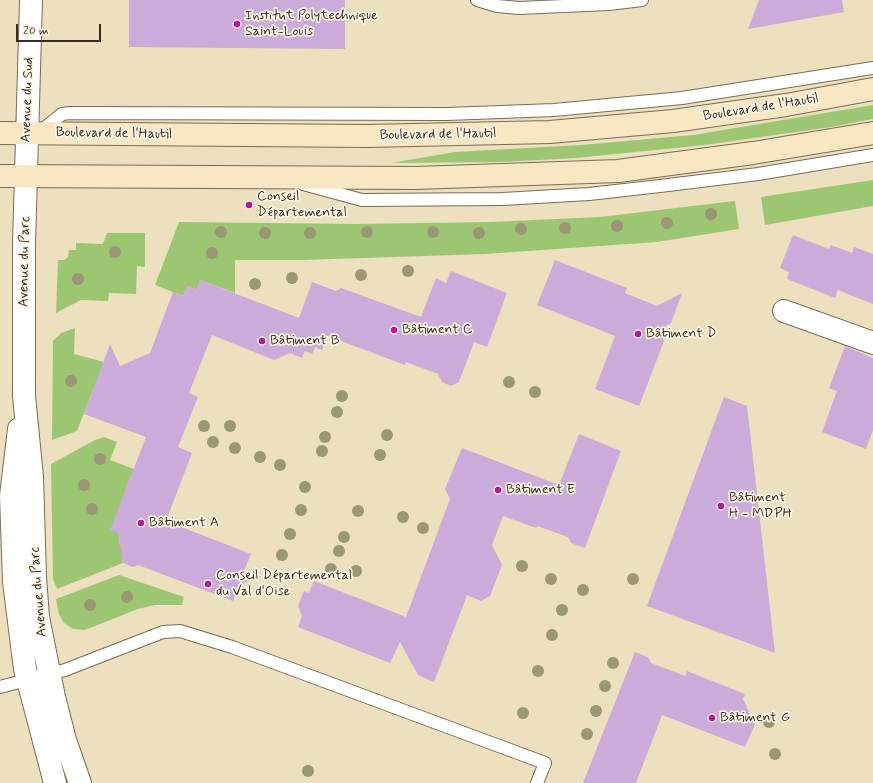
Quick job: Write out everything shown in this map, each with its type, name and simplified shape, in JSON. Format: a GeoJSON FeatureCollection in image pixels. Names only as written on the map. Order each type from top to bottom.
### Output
{"type":"FeatureCollection","features":[{"type":"Feature","properties":{"kind":"main road","name":"Boulevard de l'Hautil"},"geometry":{"type":"LineString","coordinates":[[0,133],[410,136],[550,132],[673,121],[786,105],[873,88]]}},
{"type":"Feature","properties":{"kind":"main road"},"geometry":{"type":"LineString","coordinates":[[11,179],[416,178],[618,171],[753,153],[873,133]]}},
{"type":"Feature","properties":{"kind":"street","name":"Avenue du Sud"},"geometry":{"type":"LineString","coordinates":[[11,179],[33,133],[31,0]]}},
{"type":"Feature","properties":{"kind":"street","name":"Avenue du Parc"},"geometry":{"type":"LineString","coordinates":[[11,179],[24,396],[32,477],[37,603],[50,674],[65,740],[80,783]]}},
{"type":"Feature","properties":{"kind":"street"},"geometry":{"type":"LineString","coordinates":[[784,311],[873,343]]}},
{"type":"Feature","properties":{"kind":"street","name":"Avenue du Parc"},"geometry":{"type":"LineString","coordinates":[[24,396],[12,477],[11,525],[14,582],[19,628],[28,679],[55,783]]}},
{"type":"Feature","properties":{"kind":"lane"},"geometry":{"type":"LineString","coordinates":[[477,0],[497,6],[519,8],[610,4],[642,0]]}},
{"type":"Feature","properties":{"kind":"lane"},"geometry":{"type":"LineString","coordinates":[[33,133],[62,114],[70,113],[448,114],[554,110],[682,98],[873,68]]}},
{"type":"Feature","properties":{"kind":"lane"},"geometry":{"type":"LineString","coordinates":[[283,178],[362,200],[503,198],[588,194],[660,186],[758,174],[873,155]]}},
{"type":"Feature","properties":{"kind":"lane"},"geometry":{"type":"LineString","coordinates":[[0,687],[50,674],[162,632],[180,631],[244,651],[544,763],[537,783]]}},
{"type":"Feature","properties":{"kind":"green space"},"geometry":{"type":"Polygon","coordinates":[[[873,105],[873,119],[831,127],[705,145],[576,158],[503,162],[391,163],[455,152],[581,145],[693,135],[873,105]]]}},
{"type":"Feature","properties":{"kind":"green space"},"geometry":{"type":"Polygon","coordinates":[[[873,180],[873,206],[765,225],[761,197],[873,180]]]}},
{"type":"Feature","properties":{"kind":"green space"},"geometry":{"type":"Polygon","coordinates":[[[735,201],[739,229],[657,242],[485,254],[303,260],[235,260],[235,293],[200,280],[197,290],[187,286],[183,296],[155,285],[179,222],[354,224],[491,222],[600,217],[735,201]]]}},
{"type":"Feature","properties":{"kind":"green space"},"geometry":{"type":"Polygon","coordinates":[[[107,233],[145,233],[145,267],[137,266],[136,294],[109,293],[108,301],[81,300],[56,313],[58,260],[64,260],[68,257],[69,250],[76,250],[76,243],[103,244],[107,233]]]}},
{"type":"Feature","properties":{"kind":"green space"},"geometry":{"type":"Polygon","coordinates":[[[75,328],[74,354],[104,362],[77,431],[52,440],[53,341],[61,333],[75,328]]]}},
{"type":"Feature","properties":{"kind":"green space"},"geometry":{"type":"Polygon","coordinates":[[[104,437],[117,442],[110,460],[134,469],[123,497],[119,538],[120,545],[126,548],[122,559],[123,563],[57,589],[53,579],[51,464],[95,440],[104,437]]]}},
{"type":"Feature","properties":{"kind":"green space"},"geometry":{"type":"Polygon","coordinates":[[[119,575],[184,597],[182,605],[155,605],[138,609],[85,630],[73,629],[64,623],[59,614],[56,599],[119,575]]]}},
{"type":"Feature","properties":{"kind":"building","name":"Institut Polytechnique Saint-Louis"},"geometry":{"type":"Polygon","coordinates":[[[129,0],[345,0],[345,49],[129,47],[129,0]]]}},
{"type":"Feature","properties":{"kind":"building"},"geometry":{"type":"Polygon","coordinates":[[[759,0],[842,0],[844,12],[748,29],[759,0]]]}},
{"type":"Feature","properties":{"kind":"building"},"geometry":{"type":"Polygon","coordinates":[[[793,235],[829,249],[831,245],[852,253],[854,247],[873,254],[873,304],[838,290],[835,298],[787,279],[789,272],[780,268],[793,235]]]}},
{"type":"Feature","properties":{"kind":"building","name":"Bâtiment D"},"geometry":{"type":"Polygon","coordinates":[[[555,260],[627,288],[625,293],[657,306],[682,293],[671,323],[659,330],[664,341],[639,406],[595,389],[615,336],[537,305],[555,260]]]}},
{"type":"Feature","properties":{"kind":"building"},"geometry":{"type":"Polygon","coordinates":[[[451,271],[507,293],[487,347],[474,342],[459,382],[451,386],[442,382],[438,374],[406,362],[405,365],[328,336],[322,350],[315,347],[312,354],[305,351],[302,358],[290,353],[274,360],[212,335],[189,393],[198,397],[178,447],[192,453],[166,521],[251,554],[244,571],[249,581],[239,585],[233,601],[138,565],[133,567],[123,563],[118,533],[110,530],[146,437],[84,414],[110,344],[120,366],[150,353],[173,292],[183,296],[187,286],[197,290],[200,280],[299,318],[312,282],[336,291],[341,288],[421,317],[436,278],[446,283],[451,271]]]}},
{"type":"Feature","properties":{"kind":"building"},"geometry":{"type":"Polygon","coordinates":[[[845,346],[873,358],[873,430],[866,449],[822,432],[837,391],[829,388],[845,346]]]}},
{"type":"Feature","properties":{"kind":"building","name":"Bâtiment H - MDPH"},"geometry":{"type":"Polygon","coordinates":[[[724,397],[747,406],[775,653],[647,606],[724,397]]]}},
{"type":"Feature","properties":{"kind":"building"},"geometry":{"type":"Polygon","coordinates":[[[579,434],[621,451],[585,548],[571,543],[568,537],[537,526],[536,528],[503,516],[492,545],[502,565],[490,596],[481,601],[467,595],[434,682],[418,675],[400,642],[390,663],[298,627],[302,616],[298,606],[304,591],[309,593],[314,581],[406,617],[450,499],[445,489],[462,448],[559,485],[579,434]]]}},
{"type":"Feature","properties":{"kind":"building","name":"Bâtiment G"},"geometry":{"type":"Polygon","coordinates":[[[635,652],[648,657],[651,663],[685,676],[687,671],[745,694],[743,699],[755,724],[745,747],[662,715],[636,783],[583,783],[635,652]]]}},
{"type":"Feature","properties":{"kind":"place","name":"Institut Polytechnique Saint-Louis"},"geometry":{"type":"Point","coordinates":[237,24]}},
{"type":"Feature","properties":{"kind":"place","name":"Conseil Départemental"},"geometry":{"type":"Point","coordinates":[249,205]}},
{"type":"Feature","properties":{"kind":"place","name":"Bâtiment C"},"geometry":{"type":"Point","coordinates":[394,330]}},
{"type":"Feature","properties":{"kind":"place","name":"Bâtiment D"},"geometry":{"type":"Point","coordinates":[638,334]}},
{"type":"Feature","properties":{"kind":"place","name":"Bâtiment B"},"geometry":{"type":"Point","coordinates":[262,341]}},
{"type":"Feature","properties":{"kind":"place","name":"Bâtiment E"},"geometry":{"type":"Point","coordinates":[498,490]}},
{"type":"Feature","properties":{"kind":"place","name":"Bâtiment H - MDPH"},"geometry":{"type":"Point","coordinates":[721,506]}},
{"type":"Feature","properties":{"kind":"place","name":"Bâtiment A"},"geometry":{"type":"Point","coordinates":[141,523]}},
{"type":"Feature","properties":{"kind":"place","name":"Conseil Départemental du Val d'Oise"},"geometry":{"type":"Point","coordinates":[208,584]}},
{"type":"Feature","properties":{"kind":"place","name":"Bâtiment G"},"geometry":{"type":"Point","coordinates":[712,718]}}]}
